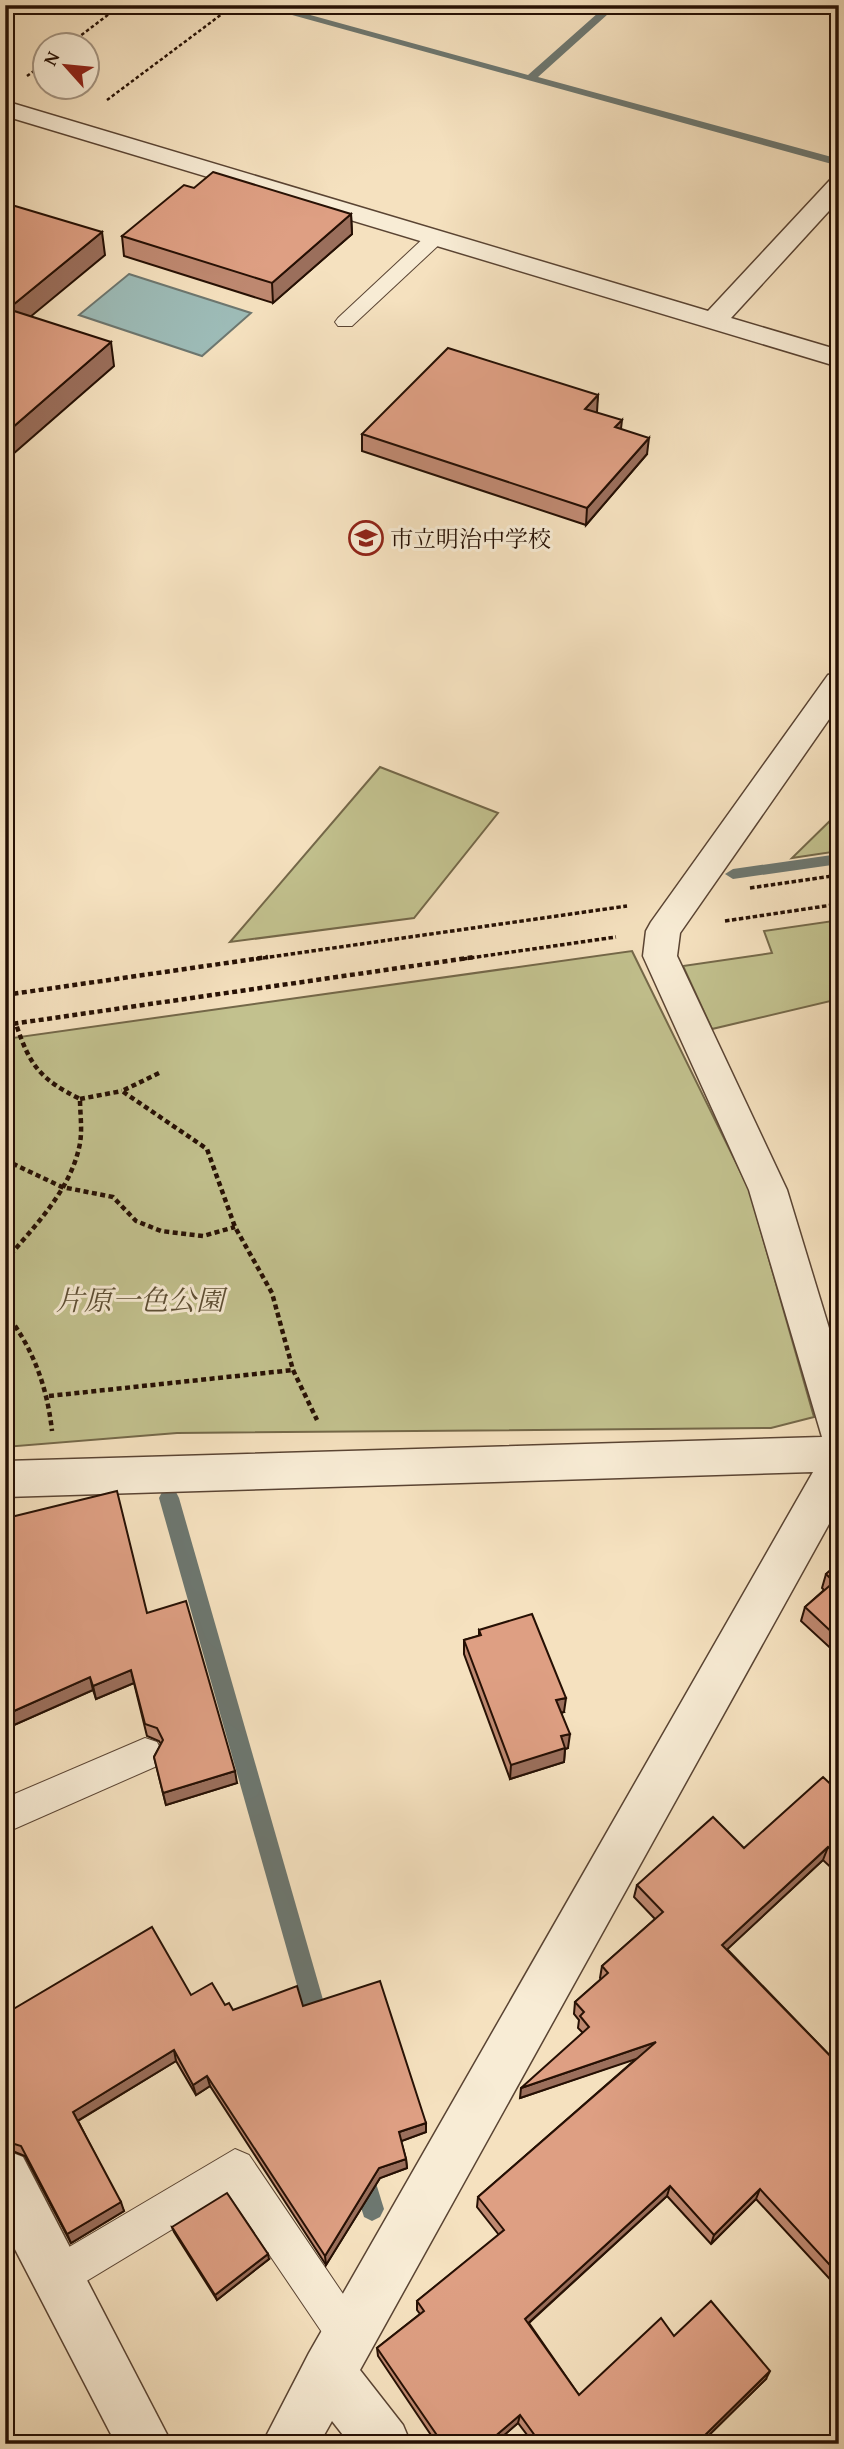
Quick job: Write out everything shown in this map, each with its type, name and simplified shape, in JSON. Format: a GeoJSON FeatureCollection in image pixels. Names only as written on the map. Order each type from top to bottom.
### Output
{"type":"FeatureCollection","features":[{"type":"Feature","properties":{"kind":"street"},"geometry":{"type":"LineString","coordinates":[[5,108],[839,359]]}},
{"type":"Feature","properties":{"kind":"street"},"geometry":{"type":"LineString","coordinates":[[714,321],[839,185]]}},
{"type":"Feature","properties":{"kind":"street"},"geometry":{"type":"LineString","coordinates":[[839,682],[663,931],[660,956],[768,1190],[839,1430]]}},
{"type":"Feature","properties":{"kind":"street"},"geometry":{"type":"LineString","coordinates":[[5,1479],[839,1454]]}},
{"type":"Feature","properties":{"kind":"street"},"geometry":{"type":"LineString","coordinates":[[289,2444],[839,1466]]}},
{"type":"Feature","properties":{"kind":"street"},"geometry":{"type":"LineString","coordinates":[[5,2175],[145,2444]]}},
{"type":"Feature","properties":{"kind":"street"},"geometry":{"type":"LineString","coordinates":[[338,2354],[384,2444]]}},
{"type":"Feature","properties":{"kind":"lane"},"geometry":{"type":"LineString","coordinates":[[345,322],[435,237]]}},
{"type":"Feature","properties":{"kind":"lane"},"geometry":{"type":"LineString","coordinates":[[5,1816],[145,1754]]}},
{"type":"Feature","properties":{"kind":"lane"},"geometry":{"type":"LineString","coordinates":[[56,2277],[235,2169],[338,2354]]}},
{"type":"Feature","properties":{"kind":"path"},"geometry":{"type":"LineString","coordinates":[[85,32],[121,5]]}},
{"type":"Feature","properties":{"kind":"path"},"geometry":{"type":"LineString","coordinates":[[69,127],[222,15],[221,5]]}},
{"type":"Feature","properties":{"kind":"path"},"geometry":{"type":"LineString","coordinates":[[5,995],[839,876]]}},
{"type":"Feature","properties":{"kind":"path"},"geometry":{"type":"LineString","coordinates":[[5,1025],[839,904]]}},
{"type":"Feature","properties":{"kind":"path"},"geometry":{"type":"LineString","coordinates":[[16,1024],[28,1058],[47,1083],[80,1099],[122,1091],[159,1073]]}},
{"type":"Feature","properties":{"kind":"path"},"geometry":{"type":"LineString","coordinates":[[122,1091],[207,1149],[235,1227],[272,1293],[293,1370],[340,1469]]}},
{"type":"Feature","properties":{"kind":"path"},"geometry":{"type":"LineString","coordinates":[[5,1261],[62,1187],[75,1162],[80,1144],[80,1099]]}},
{"type":"Feature","properties":{"kind":"path"},"geometry":{"type":"LineString","coordinates":[[5,1160],[62,1187],[113,1197],[136,1221],[161,1231],[204,1236],[235,1227]]}},
{"type":"Feature","properties":{"kind":"path"},"geometry":{"type":"LineString","coordinates":[[5,1312],[25,1335],[49,1396],[56,1477]]}},
{"type":"Feature","properties":{"kind":"path"},"geometry":{"type":"LineString","coordinates":[[49,1396],[293,1370]]}},
{"type":"Feature","properties":{"kind":"green space"},"geometry":{"type":"Polygon","coordinates":[[[380,767],[498,813],[414,918],[230,942],[380,767]]]}},
{"type":"Feature","properties":{"kind":"green space"},"geometry":{"type":"Polygon","coordinates":[[[839,812],[839,851],[792,858],[839,812]]]}},
{"type":"Feature","properties":{"kind":"green space"},"geometry":{"type":"Polygon","coordinates":[[[833,921],[839,933],[839,999],[712,1029],[683,966],[772,953],[764,931],[833,921]]]}},
{"type":"Feature","properties":{"kind":"green space","name":"片原一色公園"},"geometry":{"type":"Polygon","coordinates":[[[632,951],[749,1189],[814,1417],[771,1428],[177,1433],[5,1447],[5,1039],[632,951]]]}},
{"type":"Feature","properties":{"kind":"water"},"geometry":{"type":"Polygon","coordinates":[[[129,274],[251,313],[202,356],[79,315],[129,274]]]}},
{"type":"Feature","properties":{"kind":"building"},"geometry":{"type":"Polygon","coordinates":[[[213,172],[351,214],[272,283],[122,236],[184,185],[194,188],[213,172]]]}},
{"type":"Feature","properties":{"kind":"building"},"geometry":{"type":"Polygon","coordinates":[[[5,203],[102,232],[8,309],[111,342],[5,434],[5,203]]]}},
{"type":"Feature","properties":{"kind":"building"},"geometry":{"type":"Polygon","coordinates":[[[448,348],[598,395],[585,409],[622,420],[615,427],[649,438],[587,508],[362,434],[448,348]]]}},
{"type":"Feature","properties":{"kind":"building"},"geometry":{"type":"Polygon","coordinates":[[[117,1491],[147,1613],[186,1601],[235,1771],[163,1793],[154,1757],[163,1740],[157,1728],[145,1724],[131,1670],[93,1686],[90,1677],[5,1715],[5,1518],[117,1491]]]}},
{"type":"Feature","properties":{"kind":"building"},"geometry":{"type":"Polygon","coordinates":[[[839,1563],[839,1639],[805,1607],[834,1582],[826,1574],[839,1563]]]}},
{"type":"Feature","properties":{"kind":"building"},"geometry":{"type":"Polygon","coordinates":[[[532,1614],[566,1698],[556,1700],[570,1734],[561,1736],[565,1748],[511,1765],[464,1640],[481,1635],[479,1630],[532,1614]]]}},
{"type":"Feature","properties":{"kind":"building"},"geometry":{"type":"Polygon","coordinates":[[[823,1777],[839,1792],[839,1858],[828,1847],[722,1945],[839,2065],[839,2275],[760,2189],[714,2235],[670,2186],[525,2319],[579,2395],[661,2318],[674,2336],[711,2301],[770,2371],[696,2444],[541,2444],[520,2415],[486,2444],[443,2444],[377,2348],[424,2311],[417,2301],[504,2230],[478,2197],[656,2042],[521,2088],[589,2027],[580,2016],[584,2012],[575,2002],[608,1973],[602,1966],[663,1912],[637,1885],[713,1817],[744,1848],[823,1777]]]}},
{"type":"Feature","properties":{"kind":"building"},"geometry":{"type":"Polygon","coordinates":[[[152,1927],[191,1995],[212,1983],[225,2005],[229,2003],[233,2010],[297,1986],[303,2006],[380,1981],[426,2123],[399,2132],[406,2159],[379,2168],[325,2256],[207,2076],[193,2085],[174,2050],[73,2112],[121,2202],[67,2234],[21,2146],[5,2141],[5,2014],[152,1927]]]}},
{"type":"Feature","properties":{"kind":"building"},"geometry":{"type":"Polygon","coordinates":[[[227,2193],[268,2254],[215,2295],[172,2227],[227,2193]]]}},
{"type":"Feature","properties":{"kind":"waterway"},"geometry":{"type":"LineString","coordinates":[[261,5],[530,79]]}},
{"type":"Feature","properties":{"kind":"waterway"},"geometry":{"type":"LineString","coordinates":[[530,79],[613,5]]}},
{"type":"Feature","properties":{"kind":"waterway"},"geometry":{"type":"LineString","coordinates":[[530,79],[839,163]]}},
{"type":"Feature","properties":{"kind":"waterway"},"geometry":{"type":"LineString","coordinates":[[733,874],[839,859]]}},
{"type":"Feature","properties":{"kind":"waterway"},"geometry":{"type":"LineString","coordinates":[[169,1498],[319,2024]]}},
{"type":"Feature","properties":{"kind":"waterway"},"geometry":{"type":"LineString","coordinates":[[363,2175],[372,2209]]}},
{"type":"Feature","properties":{"kind":"place","name":"市立明治中学校"},"geometry":{"type":"Point","coordinates":[366,538]}}]}
